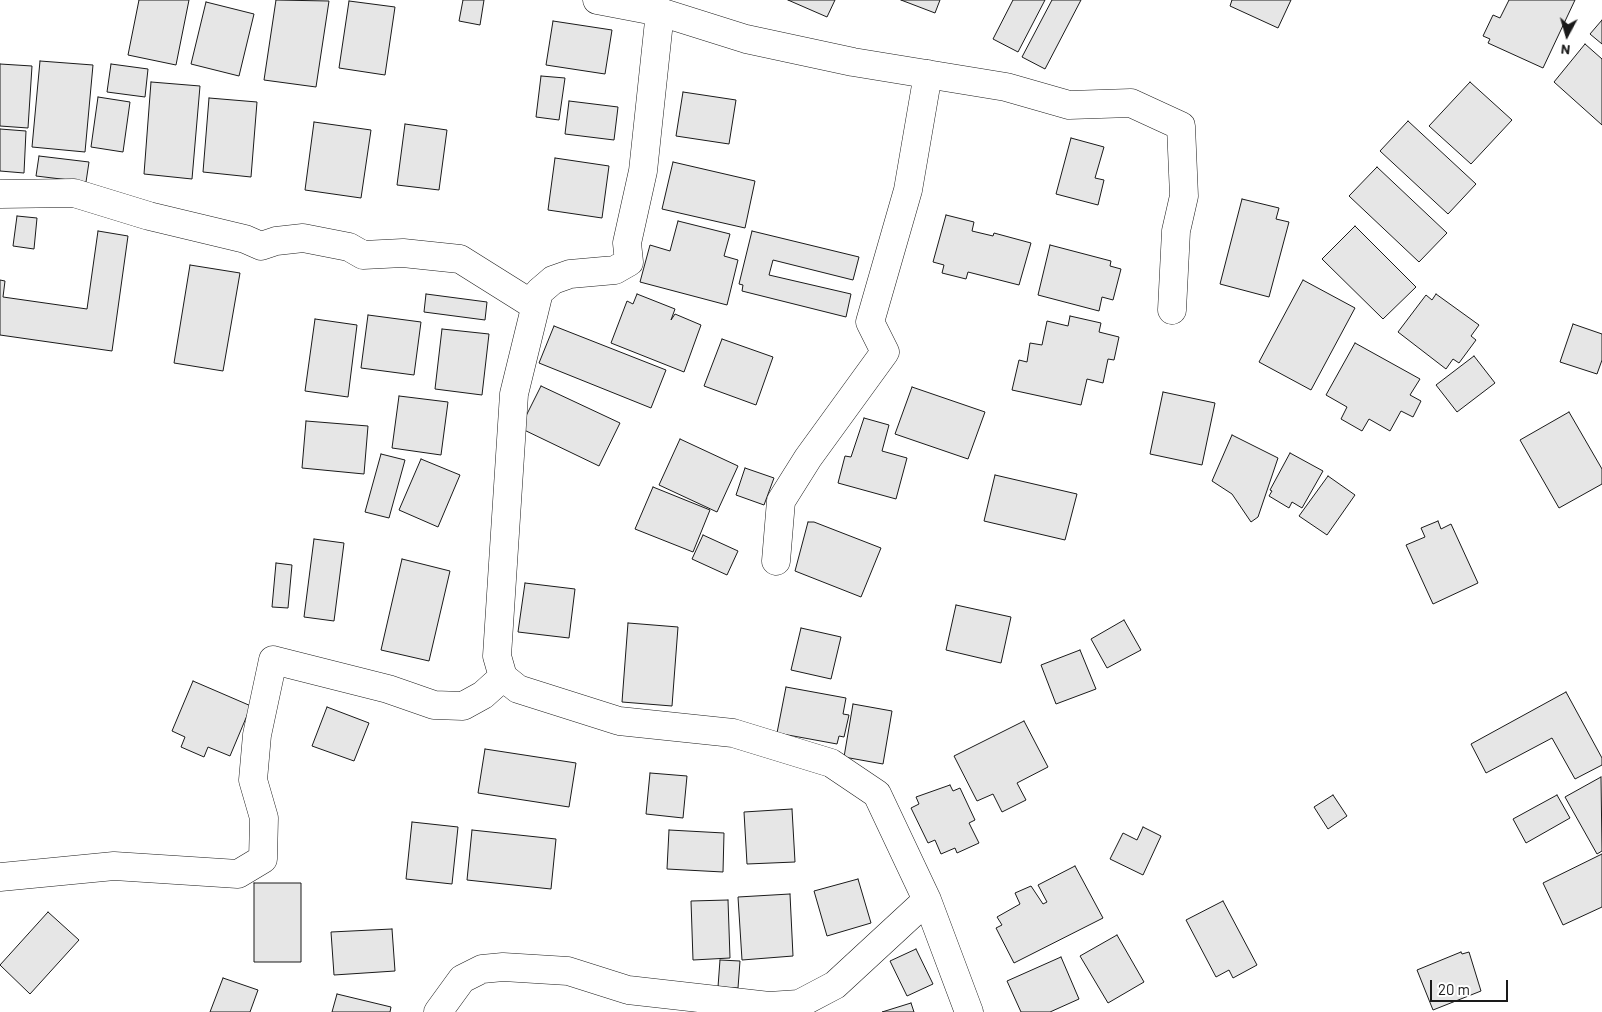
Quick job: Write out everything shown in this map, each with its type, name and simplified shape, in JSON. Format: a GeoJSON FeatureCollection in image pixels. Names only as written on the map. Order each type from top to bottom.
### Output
{"type":"FeatureCollection","features":[{"type":"Feature","properties":{"kind":"street"},"geometry":{"type":"LineString","coordinates":[[597,0],[660,12],[746,39],[852,62],[1006,87],[1069,105],[1132,103],[1181,126],[1184,196],[1176,231],[1172,310]]}},
{"type":"Feature","properties":{"kind":"street"},"geometry":{"type":"LineString","coordinates":[[660,12],[643,171],[627,243],[629,262],[615,270],[570,274],[553,280],[539,292],[535,306],[514,394],[496,656],[503,677],[518,689],[619,721],[733,733],[831,763],[877,794],[927,900],[969,1012]]}},
{"type":"Feature","properties":{"kind":"street"},"geometry":{"type":"LineString","coordinates":[[776,561],[781,501],[808,458],[885,352],[870,322],[908,190],[928,74]]}},
{"type":"Feature","properties":{"kind":"street"},"geometry":{"type":"LineString","coordinates":[[0,194],[74,193],[149,216],[245,239],[261,246],[276,241],[303,238],[349,247],[363,255],[403,253],[460,259],[535,306]]}},
{"type":"Feature","properties":{"kind":"street"},"geometry":{"type":"LineString","coordinates":[[0,877],[114,866],[238,874],[263,859],[264,818],[253,780],[257,735],[273,660],[388,688],[434,706],[463,706],[483,695],[503,677]]}},
{"type":"Feature","properties":{"kind":"street"},"geometry":{"type":"LineString","coordinates":[[438,1012],[462,979],[482,969],[503,967],[568,971],[628,990],[769,1006],[799,1004],[835,985],[927,900]]}},
{"type":"Feature","properties":{"kind":"building"},"geometry":{"type":"Polygon","coordinates":[[[139,0],[189,0],[176,65],[128,55],[139,0]]]}},
{"type":"Feature","properties":{"kind":"building"},"geometry":{"type":"Polygon","coordinates":[[[276,0],[329,1],[316,87],[264,80],[276,0]]]}},
{"type":"Feature","properties":{"kind":"building"},"geometry":{"type":"Polygon","coordinates":[[[463,0],[484,0],[480,25],[459,21],[463,0]]]}},
{"type":"Feature","properties":{"kind":"building"},"geometry":{"type":"Polygon","coordinates":[[[788,0],[835,0],[827,17],[788,0]]]}},
{"type":"Feature","properties":{"kind":"building"},"geometry":{"type":"Polygon","coordinates":[[[901,0],[940,0],[935,13],[901,0]]]}},
{"type":"Feature","properties":{"kind":"building"},"geometry":{"type":"Polygon","coordinates":[[[1013,0],[1045,0],[1018,52],[993,39],[1013,0]]]}},
{"type":"Feature","properties":{"kind":"building"},"geometry":{"type":"Polygon","coordinates":[[[1052,0],[1081,0],[1045,69],[1022,57],[1052,0]]]}},
{"type":"Feature","properties":{"kind":"building"},"geometry":{"type":"Polygon","coordinates":[[[1232,0],[1291,0],[1278,28],[1230,6],[1232,0]]]}},
{"type":"Feature","properties":{"kind":"building"},"geometry":{"type":"Polygon","coordinates":[[[1509,0],[1575,0],[1543,68],[1488,43],[1490,39],[1483,36],[1493,15],[1500,18],[1509,0]]]}},
{"type":"Feature","properties":{"kind":"building"},"geometry":{"type":"Polygon","coordinates":[[[349,1],[395,7],[385,75],[339,68],[349,1]]]}},
{"type":"Feature","properties":{"kind":"building"},"geometry":{"type":"Polygon","coordinates":[[[206,2],[254,14],[239,76],[191,64],[206,2]]]}},
{"type":"Feature","properties":{"kind":"building"},"geometry":{"type":"Polygon","coordinates":[[[1602,20],[1602,44],[1590,34],[1602,20]]]}},
{"type":"Feature","properties":{"kind":"building"},"geometry":{"type":"Polygon","coordinates":[[[553,21],[612,30],[605,74],[546,65],[553,21]]]}},
{"type":"Feature","properties":{"kind":"building"},"geometry":{"type":"Polygon","coordinates":[[[1585,44],[1602,59],[1602,125],[1554,82],[1585,44]]]}},
{"type":"Feature","properties":{"kind":"building"},"geometry":{"type":"Polygon","coordinates":[[[40,61],[93,65],[85,152],[32,147],[40,61]]]}},
{"type":"Feature","properties":{"kind":"building"},"geometry":{"type":"Polygon","coordinates":[[[0,64],[32,66],[28,128],[0,126],[0,64]]]}},
{"type":"Feature","properties":{"kind":"building"},"geometry":{"type":"Polygon","coordinates":[[[111,64],[148,69],[145,97],[107,92],[111,64]]]}},
{"type":"Feature","properties":{"kind":"building"},"geometry":{"type":"Polygon","coordinates":[[[541,76],[565,78],[559,120],[536,117],[541,76]]]}},
{"type":"Feature","properties":{"kind":"building"},"geometry":{"type":"Polygon","coordinates":[[[151,82],[200,86],[192,179],[144,174],[151,82]]]}},
{"type":"Feature","properties":{"kind":"building"},"geometry":{"type":"Polygon","coordinates":[[[1470,82],[1512,120],[1471,164],[1429,126],[1470,82]]]}},
{"type":"Feature","properties":{"kind":"building"},"geometry":{"type":"Polygon","coordinates":[[[683,92],[736,100],[729,144],[676,136],[683,92]]]}},
{"type":"Feature","properties":{"kind":"building"},"geometry":{"type":"Polygon","coordinates":[[[98,97],[130,102],[123,152],[91,147],[98,97]]]}},
{"type":"Feature","properties":{"kind":"building"},"geometry":{"type":"Polygon","coordinates":[[[209,98],[257,102],[251,177],[203,172],[209,98]]]}},
{"type":"Feature","properties":{"kind":"building"},"geometry":{"type":"Polygon","coordinates":[[[569,101],[618,107],[614,140],[565,134],[569,101]]]}},
{"type":"Feature","properties":{"kind":"building"},"geometry":{"type":"Polygon","coordinates":[[[1408,121],[1476,184],[1448,214],[1380,151],[1408,121]]]}},
{"type":"Feature","properties":{"kind":"building"},"geometry":{"type":"Polygon","coordinates":[[[314,122],[371,130],[361,198],[305,190],[314,122]]]}},
{"type":"Feature","properties":{"kind":"building"},"geometry":{"type":"Polygon","coordinates":[[[405,124],[447,130],[439,190],[397,185],[405,124]]]}},
{"type":"Feature","properties":{"kind":"building"},"geometry":{"type":"Polygon","coordinates":[[[0,129],[26,131],[24,173],[0,171],[0,129]]]}},
{"type":"Feature","properties":{"kind":"building"},"geometry":{"type":"Polygon","coordinates":[[[1071,138],[1104,147],[1095,178],[1104,180],[1098,205],[1056,194],[1071,138]]]}},
{"type":"Feature","properties":{"kind":"building"},"geometry":{"type":"Polygon","coordinates":[[[39,156],[89,162],[86,182],[36,176],[39,156]]]}},
{"type":"Feature","properties":{"kind":"building"},"geometry":{"type":"Polygon","coordinates":[[[555,158],[609,166],[602,218],[548,210],[555,158]]]}},
{"type":"Feature","properties":{"kind":"building"},"geometry":{"type":"Polygon","coordinates":[[[673,162],[755,181],[745,228],[662,209],[673,162]]]}},
{"type":"Feature","properties":{"kind":"building"},"geometry":{"type":"Polygon","coordinates":[[[1377,167],[1447,233],[1419,262],[1349,196],[1377,167]]]}},
{"type":"Feature","properties":{"kind":"building"},"geometry":{"type":"Polygon","coordinates":[[[1242,199],[1279,208],[1276,219],[1289,222],[1269,297],[1220,284],[1242,199]]]}},
{"type":"Feature","properties":{"kind":"building"},"geometry":{"type":"Polygon","coordinates":[[[946,215],[974,222],[972,231],[993,236],[994,233],[1031,243],[1019,285],[968,272],[966,279],[942,273],[944,265],[933,262],[946,215]]]}},
{"type":"Feature","properties":{"kind":"building"},"geometry":{"type":"Polygon","coordinates":[[[17,216],[37,218],[34,249],[13,246],[17,216]]]}},
{"type":"Feature","properties":{"kind":"building"},"geometry":{"type":"Polygon","coordinates":[[[678,221],[730,234],[724,256],[738,260],[727,305],[640,282],[650,245],[670,251],[678,221]]]}},
{"type":"Feature","properties":{"kind":"building"},"geometry":{"type":"Polygon","coordinates":[[[1355,226],[1416,287],[1383,319],[1322,259],[1355,226]]]}},
{"type":"Feature","properties":{"kind":"building"},"geometry":{"type":"Polygon","coordinates":[[[98,231],[128,236],[112,351],[0,335],[0,280],[5,281],[3,297],[87,309],[98,231]]]}},
{"type":"Feature","properties":{"kind":"building"},"geometry":{"type":"Polygon","coordinates":[[[752,231],[859,257],[853,280],[773,260],[769,275],[851,294],[846,317],[742,291],[743,285],[739,284],[752,231]]]}},
{"type":"Feature","properties":{"kind":"building"},"geometry":{"type":"Polygon","coordinates":[[[1050,245],[1111,261],[1110,266],[1121,269],[1113,300],[1102,297],[1099,311],[1038,295],[1050,245]]]}},
{"type":"Feature","properties":{"kind":"building"},"geometry":{"type":"Polygon","coordinates":[[[190,265],[240,273],[223,371],[174,363],[190,265]]]}},
{"type":"Feature","properties":{"kind":"building"},"geometry":{"type":"Polygon","coordinates":[[[1303,280],[1355,308],[1311,390],[1259,362],[1303,280]]]}},
{"type":"Feature","properties":{"kind":"building"},"geometry":{"type":"Polygon","coordinates":[[[426,294],[487,302],[485,320],[424,312],[426,294]]]}},
{"type":"Feature","properties":{"kind":"building"},"geometry":{"type":"Polygon","coordinates":[[[637,294],[675,309],[671,320],[675,314],[701,325],[684,372],[611,343],[627,301],[633,304],[637,294]]]}},
{"type":"Feature","properties":{"kind":"building"},"geometry":{"type":"Polygon","coordinates":[[[1436,294],[1479,325],[1471,336],[1476,340],[1459,363],[1453,359],[1446,369],[1398,332],[1426,295],[1432,300],[1436,294]]]}},
{"type":"Feature","properties":{"kind":"building"},"geometry":{"type":"Polygon","coordinates":[[[368,315],[421,322],[414,375],[361,368],[368,315]]]}},
{"type":"Feature","properties":{"kind":"building"},"geometry":{"type":"Polygon","coordinates":[[[1070,316],[1101,323],[1099,332],[1119,337],[1114,360],[1108,359],[1103,383],[1087,379],[1081,405],[1012,390],[1019,360],[1027,362],[1030,343],[1042,345],[1047,321],[1068,326],[1070,316]]]}},
{"type":"Feature","properties":{"kind":"building"},"geometry":{"type":"Polygon","coordinates":[[[315,319],[357,325],[348,397],[305,391],[315,319]]]}},
{"type":"Feature","properties":{"kind":"building"},"geometry":{"type":"Polygon","coordinates":[[[1573,324],[1602,334],[1602,360],[1597,374],[1560,362],[1573,324]]]}},
{"type":"Feature","properties":{"kind":"building"},"geometry":{"type":"Polygon","coordinates":[[[554,326],[666,370],[651,408],[539,363],[554,326]]]}},
{"type":"Feature","properties":{"kind":"building"},"geometry":{"type":"Polygon","coordinates":[[[442,329],[489,334],[482,395],[435,389],[442,329]]]}},
{"type":"Feature","properties":{"kind":"building"},"geometry":{"type":"Polygon","coordinates":[[[722,339],[773,357],[756,405],[704,386],[722,339]]]}},
{"type":"Feature","properties":{"kind":"building"},"geometry":{"type":"Polygon","coordinates":[[[1355,343],[1420,379],[1410,395],[1421,401],[1413,417],[1401,411],[1390,431],[1369,419],[1362,431],[1341,419],[1347,407],[1326,395],[1355,343]]]}},
{"type":"Feature","properties":{"kind":"building"},"geometry":{"type":"Polygon","coordinates":[[[1474,356],[1495,383],[1457,412],[1436,385],[1474,356]]]}},
{"type":"Feature","properties":{"kind":"building"},"geometry":{"type":"Polygon","coordinates":[[[541,386],[620,423],[599,466],[520,428],[541,386]]]}},
{"type":"Feature","properties":{"kind":"building"},"geometry":{"type":"Polygon","coordinates":[[[912,387],[985,412],[968,459],[895,434],[912,387]]]}},
{"type":"Feature","properties":{"kind":"building"},"geometry":{"type":"Polygon","coordinates":[[[1163,392],[1215,403],[1202,465],[1150,454],[1163,392]]]}},
{"type":"Feature","properties":{"kind":"building"},"geometry":{"type":"Polygon","coordinates":[[[399,396],[448,402],[441,455],[392,448],[399,396]]]}},
{"type":"Feature","properties":{"kind":"building"},"geometry":{"type":"Polygon","coordinates":[[[1569,412],[1602,469],[1602,484],[1559,508],[1520,440],[1569,412]]]}},
{"type":"Feature","properties":{"kind":"building"},"geometry":{"type":"Polygon","coordinates":[[[864,418],[889,425],[882,451],[907,458],[896,499],[838,483],[845,456],[851,457],[864,418]]]}},
{"type":"Feature","properties":{"kind":"building"},"geometry":{"type":"Polygon","coordinates":[[[306,421],[368,426],[364,474],[302,468],[306,421]]]}},
{"type":"Feature","properties":{"kind":"building"},"geometry":{"type":"Polygon","coordinates":[[[1232,435],[1278,458],[1258,517],[1251,522],[1232,494],[1212,481],[1232,435]]]}},
{"type":"Feature","properties":{"kind":"building"},"geometry":{"type":"Polygon","coordinates":[[[680,439],[738,466],[717,512],[659,485],[680,439]]]}},
{"type":"Feature","properties":{"kind":"building"},"geometry":{"type":"Polygon","coordinates":[[[1290,453],[1323,471],[1302,508],[1292,502],[1289,508],[1269,496],[1272,491],[1270,490],[1290,453]]]}},
{"type":"Feature","properties":{"kind":"building"},"geometry":{"type":"Polygon","coordinates":[[[381,454],[405,460],[389,518],[365,512],[381,454]]]}},
{"type":"Feature","properties":{"kind":"building"},"geometry":{"type":"Polygon","coordinates":[[[421,459],[460,475],[438,527],[399,510],[421,459]]]}},
{"type":"Feature","properties":{"kind":"building"},"geometry":{"type":"Polygon","coordinates":[[[745,468],[774,478],[764,505],[736,495],[745,468]]]}},
{"type":"Feature","properties":{"kind":"building"},"geometry":{"type":"Polygon","coordinates":[[[995,475],[1077,494],[1065,540],[984,521],[995,475]]]}},
{"type":"Feature","properties":{"kind":"building"},"geometry":{"type":"Polygon","coordinates":[[[1328,476],[1355,495],[1327,535],[1299,516],[1328,476]]]}},
{"type":"Feature","properties":{"kind":"building"},"geometry":{"type":"Polygon","coordinates":[[[653,487],[710,510],[693,552],[635,529],[653,487]]]}},
{"type":"Feature","properties":{"kind":"building"},"geometry":{"type":"Polygon","coordinates":[[[1438,521],[1441,529],[1451,524],[1478,583],[1433,604],[1406,545],[1425,537],[1421,528],[1438,521]]]}},
{"type":"Feature","properties":{"kind":"building"},"geometry":{"type":"Polygon","coordinates":[[[808,522],[814,522],[881,548],[861,597],[795,571],[808,522]]]}},
{"type":"Feature","properties":{"kind":"building"},"geometry":{"type":"Polygon","coordinates":[[[703,535],[738,551],[727,575],[692,559],[703,535]]]}},
{"type":"Feature","properties":{"kind":"building"},"geometry":{"type":"Polygon","coordinates":[[[314,539],[344,543],[334,621],[304,617],[314,539]]]}},
{"type":"Feature","properties":{"kind":"building"},"geometry":{"type":"Polygon","coordinates":[[[402,559],[450,571],[429,661],[381,650],[402,559]]]}},
{"type":"Feature","properties":{"kind":"building"},"geometry":{"type":"Polygon","coordinates":[[[276,563],[292,565],[288,608],[272,607],[276,563]]]}},
{"type":"Feature","properties":{"kind":"building"},"geometry":{"type":"Polygon","coordinates":[[[525,583],[575,589],[569,638],[518,632],[525,583]]]}},
{"type":"Feature","properties":{"kind":"building"},"geometry":{"type":"Polygon","coordinates":[[[956,605],[1011,617],[1001,663],[946,650],[956,605]]]}},
{"type":"Feature","properties":{"kind":"building"},"geometry":{"type":"Polygon","coordinates":[[[1124,620],[1141,650],[1107,668],[1091,639],[1124,620]]]}},
{"type":"Feature","properties":{"kind":"building"},"geometry":{"type":"Polygon","coordinates":[[[628,623],[678,627],[672,706],[622,702],[628,623]]]}},
{"type":"Feature","properties":{"kind":"building"},"geometry":{"type":"Polygon","coordinates":[[[801,628],[841,637],[831,679],[791,670],[801,628]]]}},
{"type":"Feature","properties":{"kind":"building"},"geometry":{"type":"Polygon","coordinates":[[[1080,650],[1096,689],[1056,704],[1041,665],[1080,650]]]}},
{"type":"Feature","properties":{"kind":"building"},"geometry":{"type":"Polygon","coordinates":[[[193,681],[251,706],[230,756],[208,747],[204,757],[181,747],[185,737],[172,731],[193,681]]]}},
{"type":"Feature","properties":{"kind":"building"},"geometry":{"type":"Polygon","coordinates":[[[786,687],[846,698],[843,714],[849,715],[844,737],[839,736],[837,744],[777,733],[786,687]]]}},
{"type":"Feature","properties":{"kind":"building"},"geometry":{"type":"Polygon","coordinates":[[[1566,692],[1602,758],[1602,765],[1575,779],[1552,738],[1486,773],[1471,744],[1566,692]]]}},
{"type":"Feature","properties":{"kind":"building"},"geometry":{"type":"Polygon","coordinates":[[[853,704],[892,711],[883,764],[844,757],[853,704]]]}},
{"type":"Feature","properties":{"kind":"building"},"geometry":{"type":"Polygon","coordinates":[[[327,707],[369,723],[354,761],[312,746],[327,707]]]}},
{"type":"Feature","properties":{"kind":"building"},"geometry":{"type":"Polygon","coordinates":[[[1024,721],[1048,767],[1017,783],[1026,800],[1002,812],[993,794],[977,801],[954,756],[1024,721]]]}},
{"type":"Feature","properties":{"kind":"building"},"geometry":{"type":"Polygon","coordinates":[[[485,749],[576,763],[569,807],[478,793],[485,749]]]}},
{"type":"Feature","properties":{"kind":"building"},"geometry":{"type":"Polygon","coordinates":[[[650,773],[687,776],[683,818],[646,814],[650,773]]]}},
{"type":"Feature","properties":{"kind":"building"},"geometry":{"type":"Polygon","coordinates":[[[1601,777],[1602,851],[1597,854],[1565,797],[1601,777]]]}},
{"type":"Feature","properties":{"kind":"building"},"geometry":{"type":"Polygon","coordinates":[[[950,785],[953,791],[960,788],[975,820],[969,823],[979,843],[957,853],[955,848],[941,854],[935,840],[928,843],[911,808],[919,804],[916,797],[950,785]]]}},
{"type":"Feature","properties":{"kind":"building"},"geometry":{"type":"Polygon","coordinates":[[[1333,795],[1347,816],[1328,829],[1314,807],[1333,795]]]}},
{"type":"Feature","properties":{"kind":"building"},"geometry":{"type":"Polygon","coordinates":[[[1557,795],[1570,818],[1526,843],[1513,819],[1557,795]]]}},
{"type":"Feature","properties":{"kind":"building"},"geometry":{"type":"Polygon","coordinates":[[[792,809],[795,862],[747,864],[744,812],[792,809]]]}},
{"type":"Feature","properties":{"kind":"building"},"geometry":{"type":"Polygon","coordinates":[[[412,822],[458,827],[452,884],[406,879],[412,822]]]}},
{"type":"Feature","properties":{"kind":"building"},"geometry":{"type":"Polygon","coordinates":[[[1143,827],[1161,836],[1143,875],[1110,859],[1123,833],[1137,840],[1143,827]]]}},
{"type":"Feature","properties":{"kind":"building"},"geometry":{"type":"Polygon","coordinates":[[[472,830],[556,839],[551,889],[467,880],[472,830]]]}},
{"type":"Feature","properties":{"kind":"building"},"geometry":{"type":"Polygon","coordinates":[[[669,830],[724,833],[723,872],[667,869],[669,830]]]}},
{"type":"Feature","properties":{"kind":"building"},"geometry":{"type":"Polygon","coordinates":[[[1602,854],[1602,907],[1563,925],[1543,883],[1602,854]]]}},
{"type":"Feature","properties":{"kind":"building"},"geometry":{"type":"Polygon","coordinates":[[[1075,866],[1103,918],[1014,963],[996,928],[1002,925],[997,917],[1020,904],[1015,893],[1031,886],[1043,904],[1047,902],[1038,885],[1075,866]]]}},
{"type":"Feature","properties":{"kind":"building"},"geometry":{"type":"Polygon","coordinates":[[[858,879],[871,923],[827,936],[814,891],[858,879]]]}},
{"type":"Feature","properties":{"kind":"building"},"geometry":{"type":"Polygon","coordinates":[[[254,883],[301,883],[301,962],[254,962],[254,883]]]}},
{"type":"Feature","properties":{"kind":"building"},"geometry":{"type":"Polygon","coordinates":[[[790,894],[793,956],[742,960],[738,897],[790,894]]]}},
{"type":"Feature","properties":{"kind":"building"},"geometry":{"type":"Polygon","coordinates":[[[728,900],[730,958],[693,960],[691,901],[728,900]]]}},
{"type":"Feature","properties":{"kind":"building"},"geometry":{"type":"Polygon","coordinates":[[[1223,901],[1257,965],[1233,978],[1229,970],[1216,977],[1186,920],[1223,901]]]}},
{"type":"Feature","properties":{"kind":"building"},"geometry":{"type":"Polygon","coordinates":[[[48,912],[79,940],[30,994],[0,965],[48,912]]]}},
{"type":"Feature","properties":{"kind":"building"},"geometry":{"type":"Polygon","coordinates":[[[392,929],[395,971],[334,975],[331,932],[392,929]]]}},
{"type":"Feature","properties":{"kind":"building"},"geometry":{"type":"Polygon","coordinates":[[[1117,935],[1144,982],[1108,1003],[1080,956],[1117,935]]]}},
{"type":"Feature","properties":{"kind":"building"},"geometry":{"type":"Polygon","coordinates":[[[916,949],[933,984],[907,996],[890,961],[916,949]]]}},
{"type":"Feature","properties":{"kind":"building"},"geometry":{"type":"Polygon","coordinates":[[[1461,952],[1462,954],[1469,952],[1481,991],[1433,1010],[1417,970],[1461,952]]]}},
{"type":"Feature","properties":{"kind":"building"},"geometry":{"type":"Polygon","coordinates":[[[1061,957],[1079,999],[1050,1012],[1021,1012],[1007,981],[1061,957]]]}},
{"type":"Feature","properties":{"kind":"building"},"geometry":{"type":"Polygon","coordinates":[[[720,960],[740,961],[738,988],[718,987],[720,960]]]}},
{"type":"Feature","properties":{"kind":"building"},"geometry":{"type":"Polygon","coordinates":[[[223,978],[258,990],[250,1012],[210,1012],[223,978]]]}},
{"type":"Feature","properties":{"kind":"building"},"geometry":{"type":"Polygon","coordinates":[[[337,994],[391,1007],[390,1012],[332,1012],[337,994]]]}},
{"type":"Feature","properties":{"kind":"building"},"geometry":{"type":"Polygon","coordinates":[[[911,1003],[914,1012],[882,1012],[911,1003]]]}}]}
